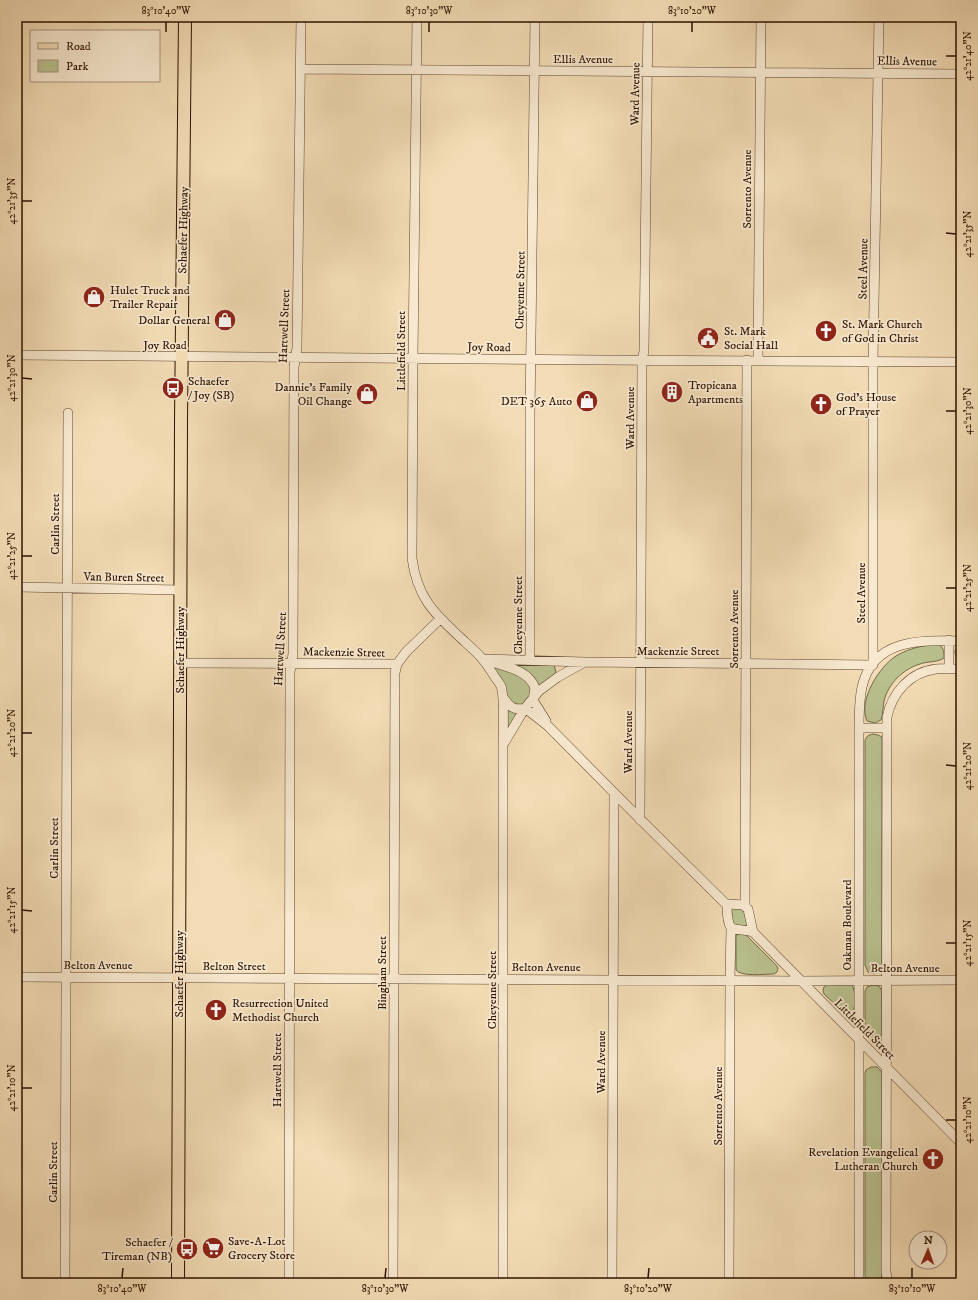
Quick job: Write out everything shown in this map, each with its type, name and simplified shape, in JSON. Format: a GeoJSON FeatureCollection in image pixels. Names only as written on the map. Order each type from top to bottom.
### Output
{"type":"FeatureCollection","features":[{"type":"Feature","properties":{"kind":"main road","name":"Schaefer Highway"},"geometry":{"type":"LineString","coordinates":[[178,1283],[181,357],[185,17]]}},
{"type":"Feature","properties":{"kind":"street","name":"Hartwell Street"},"geometry":{"type":"LineString","coordinates":[[289,1283],[290,680],[293,655],[294,367],[297,348],[301,17]]}},
{"type":"Feature","properties":{"kind":"street","name":"Littlefield Street"},"geometry":{"type":"LineString","coordinates":[[417,17],[412,558],[416,580],[421,593],[429,606],[440,619],[484,659],[501,687],[503,697],[510,707],[515,709],[525,708],[548,726],[640,820],[728,906]]}},
{"type":"Feature","properties":{"kind":"street","name":"Cheyenne Street"},"geometry":{"type":"LineString","coordinates":[[530,660],[531,360],[535,17]]}},
{"type":"Feature","properties":{"kind":"street","name":"Ward Avenue"},"geometry":{"type":"LineString","coordinates":[[640,820],[642,360],[644,351],[648,17]]}},
{"type":"Feature","properties":{"kind":"street","name":"Sorrento Avenue"},"geometry":{"type":"LineString","coordinates":[[758,360],[761,17]]}},
{"type":"Feature","properties":{"kind":"street","name":"Steel Avenue"},"geometry":{"type":"LineString","coordinates":[[873,665],[873,361],[879,17]]}},
{"type":"Feature","properties":{"kind":"street","name":"Ellis Avenue"},"geometry":{"type":"LineString","coordinates":[[300,69],[878,72],[961,74]]}},
{"type":"Feature","properties":{"kind":"street","name":"Joy Road"},"geometry":{"type":"LineString","coordinates":[[17,355],[961,362]]}},
{"type":"Feature","properties":{"kind":"street","name":"Sorrento Avenue"},"geometry":{"type":"LineString","coordinates":[[747,360],[746,902],[753,932]]}},
{"type":"Feature","properties":{"kind":"street","name":"Carlin Street"},"geometry":{"type":"LineString","coordinates":[[65,1283],[68,413]]}},
{"type":"Feature","properties":{"kind":"street","name":"Van Buren Street"},"geometry":{"type":"LineString","coordinates":[[17,588],[180,590]]}},
{"type":"Feature","properties":{"kind":"street","name":"Mackenzie Street"},"geometry":{"type":"LineString","coordinates":[[180,663],[397,664],[406,652],[440,619]]}},
{"type":"Feature","properties":{"kind":"street","name":"Oakman Boulevard"},"geometry":{"type":"LineString","coordinates":[[859,1283],[859,728],[862,688],[866,675],[873,665],[886,652],[902,644],[923,640],[961,640]]}},
{"type":"Feature","properties":{"kind":"street"},"geometry":{"type":"LineString","coordinates":[[949,640],[949,669]]}},
{"type":"Feature","properties":{"kind":"street","name":"Littlefield Street"},"geometry":{"type":"LineString","coordinates":[[484,659],[514,669],[529,678],[535,688],[533,700],[548,726]]}},
{"type":"Feature","properties":{"kind":"street","name":"Mackenzie Street"},"geometry":{"type":"LineString","coordinates":[[484,659],[640,663],[873,665]]}},
{"type":"Feature","properties":{"kind":"street"},"geometry":{"type":"LineString","coordinates":[[504,745],[525,708],[539,691],[547,684],[585,662]]}},
{"type":"Feature","properties":{"kind":"street","name":"Bingham Street"},"geometry":{"type":"LineString","coordinates":[[393,1283],[395,673],[397,664]]}},
{"type":"Feature","properties":{"kind":"street"},"geometry":{"type":"LineString","coordinates":[[888,1283],[886,1272],[887,717],[890,704],[896,694],[905,683],[914,676],[936,669],[961,669]]}},
{"type":"Feature","properties":{"kind":"street","name":"Cheyenne Street"},"geometry":{"type":"LineString","coordinates":[[503,697],[503,1283]]}},
{"type":"Feature","properties":{"kind":"street"},"geometry":{"type":"LineString","coordinates":[[859,728],[887,728]]}},
{"type":"Feature","properties":{"kind":"street","name":"Ward Avenue"},"geometry":{"type":"LineString","coordinates":[[612,1283],[614,793]]}},
{"type":"Feature","properties":{"kind":"street"},"geometry":{"type":"LineString","coordinates":[[728,906],[729,904],[746,902]]}},
{"type":"Feature","properties":{"kind":"street","name":"Sorrento Avenue"},"geometry":{"type":"LineString","coordinates":[[728,906],[727,912],[731,928],[729,1283]]}},
{"type":"Feature","properties":{"kind":"street"},"geometry":{"type":"LineString","coordinates":[[731,928],[736,930],[744,929],[753,932]]}},
{"type":"Feature","properties":{"kind":"street","name":"Littlefield Street"},"geometry":{"type":"LineString","coordinates":[[753,932],[961,1143]]}},
{"type":"Feature","properties":{"kind":"street","name":"Belton Avenue"},"geometry":{"type":"LineString","coordinates":[[17,977],[179,978]]}},
{"type":"Feature","properties":{"kind":"street","name":"Belton Street"},"geometry":{"type":"LineString","coordinates":[[179,978],[289,978]]}},
{"type":"Feature","properties":{"kind":"street","name":"Belton Avenue"},"geometry":{"type":"LineString","coordinates":[[289,978],[730,980]]}},
{"type":"Feature","properties":{"kind":"street"},"geometry":{"type":"LineString","coordinates":[[730,980],[800,981]]}},
{"type":"Feature","properties":{"kind":"street","name":"Belton Avenue"},"geometry":{"type":"LineString","coordinates":[[800,981],[961,980]]}},
{"type":"Feature","properties":{"kind":"green space"},"geometry":{"type":"Polygon","coordinates":[[[928,645],[941,646],[944,658],[938,661],[926,662],[914,666],[902,673],[893,683],[886,695],[881,720],[875,723],[867,721],[865,704],[868,694],[883,668],[896,656],[912,649],[928,645]]]}},
{"type":"Feature","properties":{"kind":"green space"},"geometry":{"type":"Polygon","coordinates":[[[961,645],[961,662],[956,657],[955,650],[961,645]]]}},
{"type":"Feature","properties":{"kind":"green space"},"geometry":{"type":"Polygon","coordinates":[[[507,662],[554,665],[556,672],[540,687],[507,662]]]}},
{"type":"Feature","properties":{"kind":"green space"},"geometry":{"type":"Polygon","coordinates":[[[496,666],[513,673],[527,683],[532,694],[523,705],[518,706],[509,700],[493,668],[496,666]]]}},
{"type":"Feature","properties":{"kind":"green space"},"geometry":{"type":"Polygon","coordinates":[[[505,707],[517,713],[511,726],[507,726],[505,707]]]}},
{"type":"Feature","properties":{"kind":"green space"},"geometry":{"type":"Polygon","coordinates":[[[873,734],[882,737],[882,967],[874,974],[868,972],[865,965],[865,741],[868,736],[873,734]]]}},
{"type":"Feature","properties":{"kind":"green space"},"geometry":{"type":"Polygon","coordinates":[[[732,907],[744,910],[747,924],[746,926],[733,925],[729,909],[732,907]]]}},
{"type":"Feature","properties":{"kind":"green space"},"geometry":{"type":"Polygon","coordinates":[[[738,933],[744,933],[776,965],[778,968],[777,972],[774,974],[754,975],[743,974],[736,970],[736,936],[738,933]]]}},
{"type":"Feature","properties":{"kind":"green space"},"geometry":{"type":"Polygon","coordinates":[[[827,985],[852,985],[855,1001],[854,1010],[851,1016],[848,1016],[824,994],[824,987],[827,985]]]}},
{"type":"Feature","properties":{"kind":"green space"},"geometry":{"type":"Polygon","coordinates":[[[873,985],[879,986],[882,991],[882,1033],[875,1039],[866,1036],[865,1031],[865,991],[867,987],[873,985]]]}},
{"type":"Feature","properties":{"kind":"green space"},"geometry":{"type":"Polygon","coordinates":[[[871,1067],[877,1067],[882,1072],[882,1276],[880,1280],[867,1279],[865,1276],[865,1073],[866,1070],[871,1067]]]}},
{"type":"Feature","properties":{"kind":"place","name":"Hulet Truck and Trailer Repair"},"geometry":{"type":"Point","coordinates":[94,297]}},
{"type":"Feature","properties":{"kind":"place","name":"Dollar General"},"geometry":{"type":"Point","coordinates":[225,320]}},
{"type":"Feature","properties":{"kind":"place","name":"St. Mark Church of God in Christ"},"geometry":{"type":"Point","coordinates":[826,331]}},
{"type":"Feature","properties":{"kind":"place","name":"St. Mark Social Hall"},"geometry":{"type":"Point","coordinates":[708,338]}},
{"type":"Feature","properties":{"kind":"place","name":"Schaefer / Joy (SB)"},"geometry":{"type":"Point","coordinates":[173,388]}},
{"type":"Feature","properties":{"kind":"place","name":"Tropicana Apartments"},"geometry":{"type":"Point","coordinates":[672,392]}},
{"type":"Feature","properties":{"kind":"place","name":"Dannie's Family Oil Change"},"geometry":{"type":"Point","coordinates":[367,394]}},
{"type":"Feature","properties":{"kind":"place","name":"DET 365 Auto"},"geometry":{"type":"Point","coordinates":[587,401]}},
{"type":"Feature","properties":{"kind":"place","name":"God's House of Prayer"},"geometry":{"type":"Point","coordinates":[821,404]}},
{"type":"Feature","properties":{"kind":"place","name":"Resurrection United Methodist Church"},"geometry":{"type":"Point","coordinates":[216,1010]}},
{"type":"Feature","properties":{"kind":"place","name":"Revelation Evangelical Lutheran Church"},"geometry":{"type":"Point","coordinates":[933,1159]}},
{"type":"Feature","properties":{"kind":"place","name":"Save-A-Lot Grocery Store"},"geometry":{"type":"Point","coordinates":[213,1248]}},
{"type":"Feature","properties":{"kind":"place","name":"Schaefer / Tireman (NB)"},"geometry":{"type":"Point","coordinates":[187,1249]}}]}
